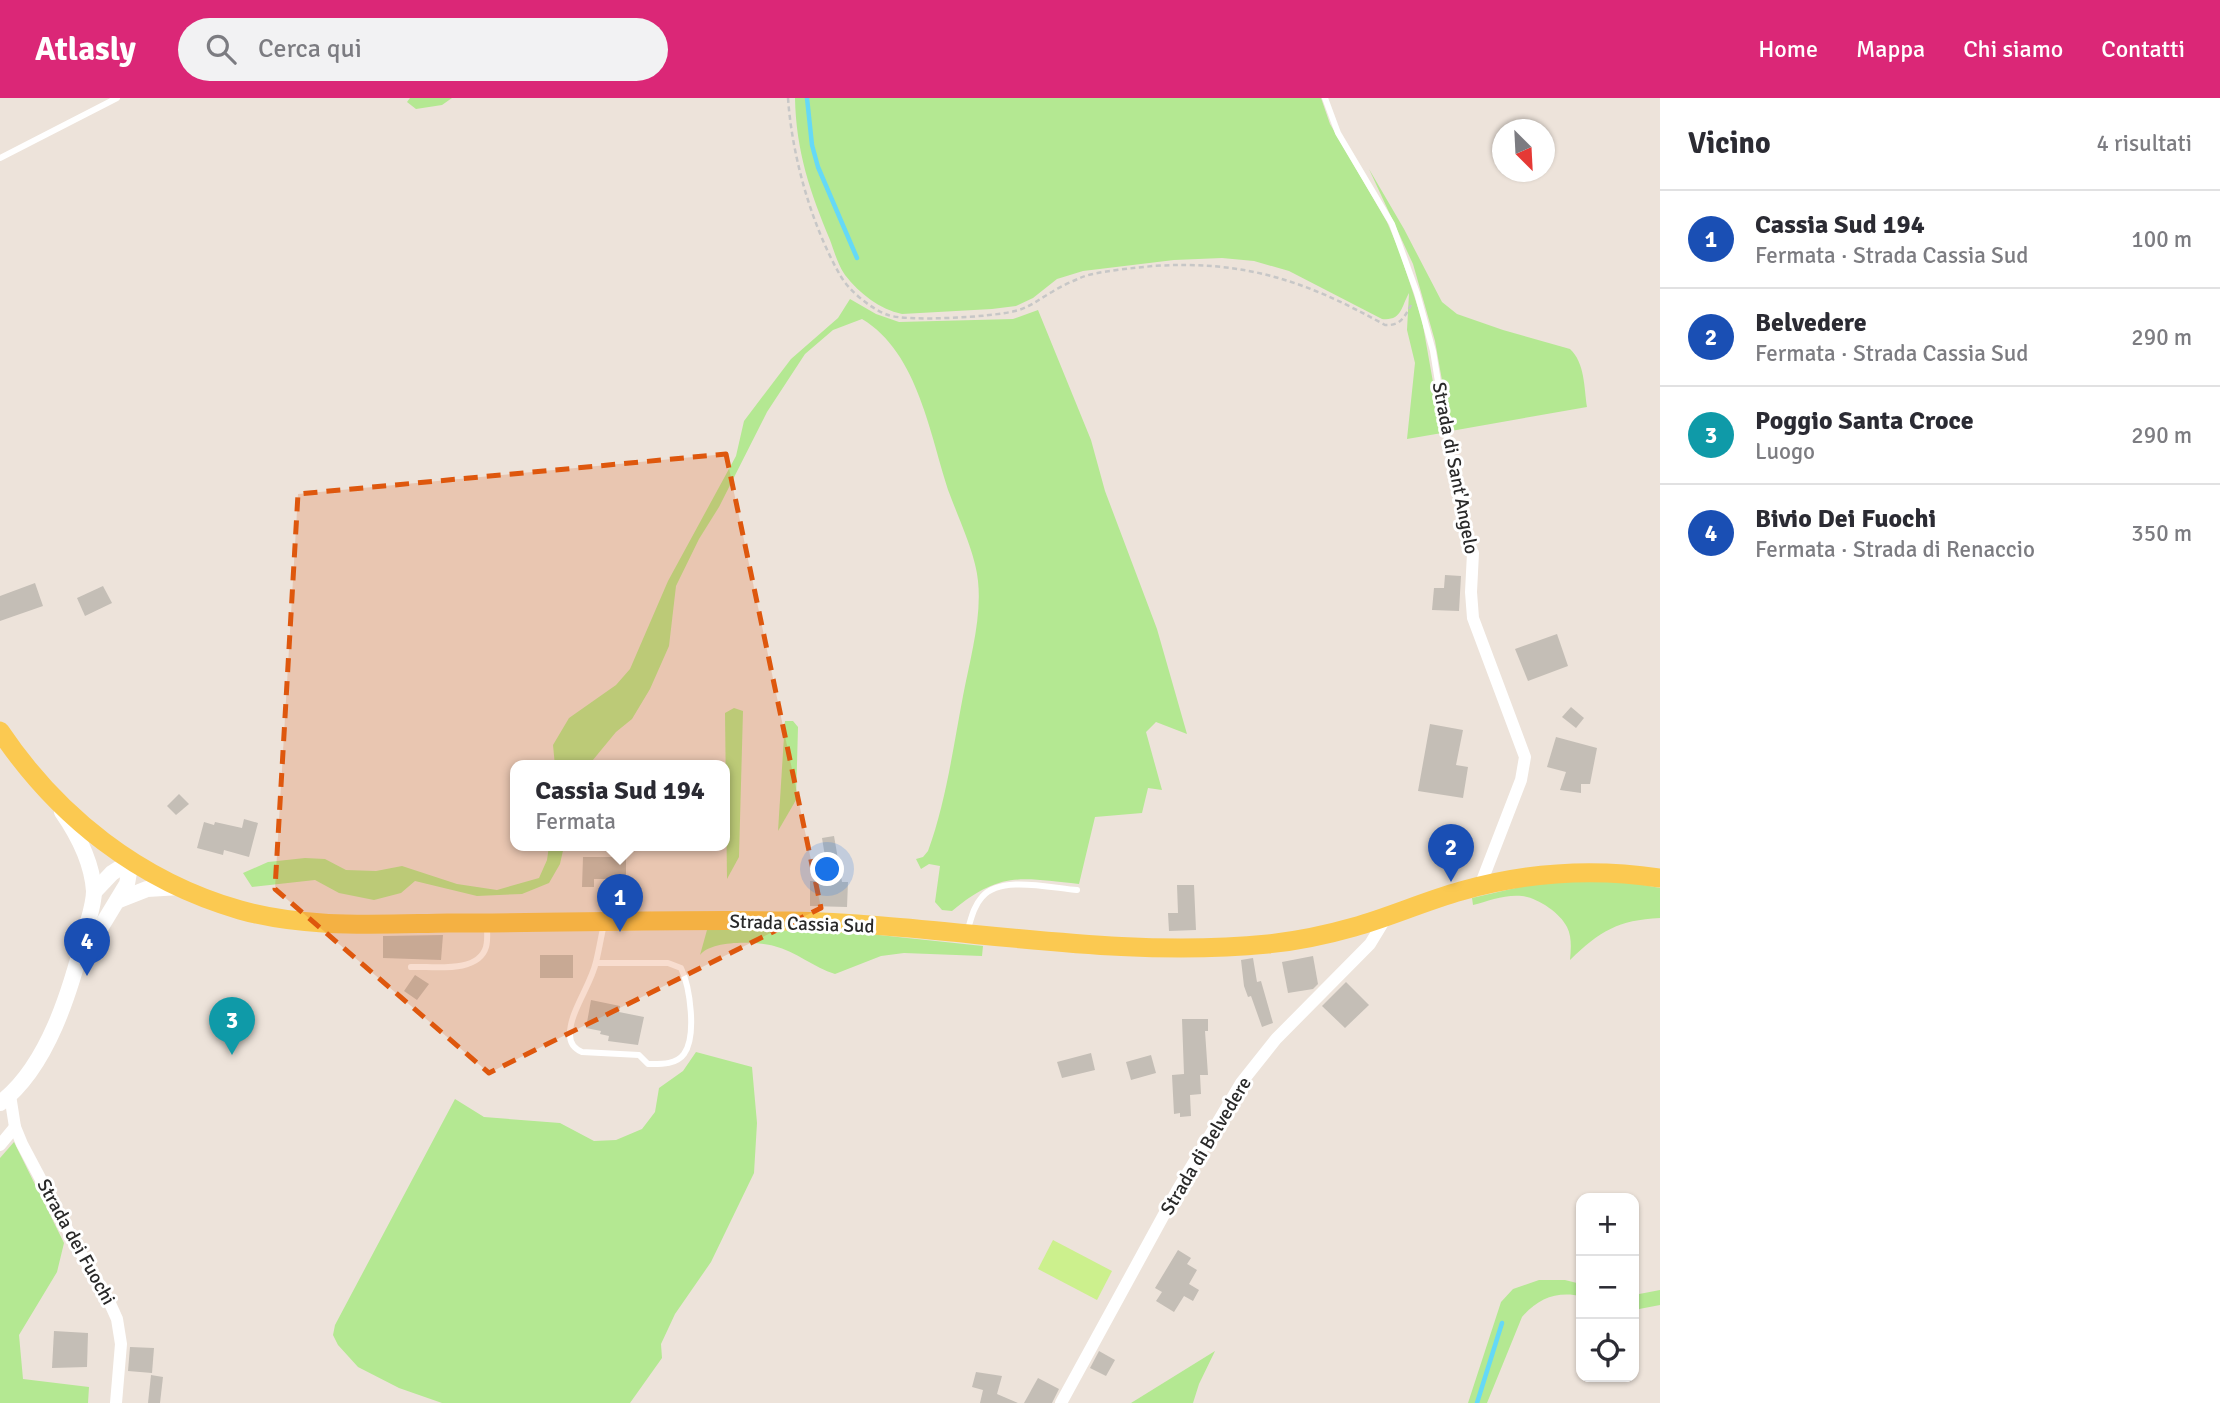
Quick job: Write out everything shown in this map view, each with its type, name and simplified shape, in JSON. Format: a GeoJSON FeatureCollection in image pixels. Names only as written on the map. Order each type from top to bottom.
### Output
{"type":"FeatureCollection","features":[{"type":"Feature","properties":{"kind":"main road","name":"Strada Cassia Sud"},"geometry":{"type":"LineString","coordinates":[[0,731],[52,799],[93,835],[131,861],[181,887],[240,910],[299,921],[370,924],[795,921],[1133,948],[1233,946],[1316,936],[1356,927],[1480,886],[1530,876],[1585,871],[1660,878]]}},
{"type":"Feature","properties":{"kind":"street","name":"Strada di Sant'Angelo"},"geometry":{"type":"LineString","coordinates":[[1473,552],[1473,618],[1525,757],[1521,780],[1480,886]]}},
{"type":"Feature","properties":{"kind":"street"},"geometry":{"type":"LineString","coordinates":[[52,799],[70,824],[84,851],[94,891],[76,971]]}},
{"type":"Feature","properties":{"kind":"street"},"geometry":{"type":"LineString","coordinates":[[94,891],[112,873],[131,861]]}},
{"type":"Feature","properties":{"kind":"street"},"geometry":{"type":"LineString","coordinates":[[5,1099],[27,1075],[42,1052],[76,971],[104,919],[127,884],[131,861]]}},
{"type":"Feature","properties":{"kind":"street"},"geometry":{"type":"LineString","coordinates":[[118,900],[142,890],[181,887]]}},
{"type":"Feature","properties":{"kind":"street","name":"Strada di Belvedere"},"geometry":{"type":"LineString","coordinates":[[1061,1403],[1178,1189],[1241,1083],[1276,1040],[1370,944],[1388,916]]}},
{"type":"Feature","properties":{"kind":"street","name":"Strada dei Fuochi"},"geometry":{"type":"LineString","coordinates":[[5,1099],[15,1127],[117,1319],[121,1344],[116,1403]]}},
{"type":"Feature","properties":{"kind":"street"},"geometry":{"type":"LineString","coordinates":[[0,1145],[15,1127]]}},
{"type":"Feature","properties":{"kind":"lane"},"geometry":{"type":"LineString","coordinates":[[0,159],[117,98]]}},
{"type":"Feature","properties":{"kind":"lane","name":"Strada di Sant'Angelo"},"geometry":{"type":"LineString","coordinates":[[1325,98],[1338,133],[1392,224],[1417,293],[1433,351],[1446,431],[1473,552]]}},
{"type":"Feature","properties":{"kind":"lane"},"geometry":{"type":"LineString","coordinates":[[967,934],[973,911],[982,895],[996,887],[1016,884],[1077,890]]}},
{"type":"Feature","properties":{"kind":"lane"},"geometry":{"type":"LineString","coordinates":[[596,962],[668,963],[681,968],[687,986],[692,1023],[685,1052],[678,1060],[663,1065],[648,1064],[639,1055],[582,1052],[572,1043],[570,1035],[573,1019],[596,962],[605,922]]}},
{"type":"Feature","properties":{"kind":"lane"},"geometry":{"type":"LineString","coordinates":[[411,967],[465,965],[474,962],[486,947],[487,923]]}},
{"type":"Feature","properties":{"kind":"path"},"geometry":{"type":"LineString","coordinates":[[788,98],[792,136],[803,182],[821,234],[841,277],[863,300],[889,315],[934,317],[1012,312],[1027,308],[1052,291],[1084,276],[1153,267],[1220,265],[1257,271],[1302,285],[1385,325],[1395,326],[1404,319],[1417,293]]}},
{"type":"Feature","properties":{"kind":"highlighted area"},"geometry":{"type":"Polygon","coordinates":[[[726,454],[821,908],[489,1073],[275,889],[298,494],[726,454]]]}},
{"type":"Feature","properties":{"kind":"green space"},"geometry":{"type":"Polygon","coordinates":[[[410,98],[452,98],[442,105],[416,109],[407,102],[410,98]]]}},
{"type":"Feature","properties":{"kind":"green space"},"geometry":{"type":"Polygon","coordinates":[[[795,98],[1321,98],[1330,124],[1387,222],[1399,250],[1422,320],[1442,433],[1407,439],[1415,363],[1407,330],[1409,293],[1394,318],[1382,319],[1289,271],[1254,261],[1222,258],[1174,260],[1083,271],[1057,279],[1033,298],[1016,306],[992,309],[902,314],[870,300],[845,275],[816,205],[798,136],[795,98]]]}},
{"type":"Feature","properties":{"kind":"green space"},"geometry":{"type":"Polygon","coordinates":[[[1369,169],[1442,302],[1457,314],[1570,349],[1579,361],[1587,407],[1451,431],[1435,341],[1413,264],[1369,169]]]}},
{"type":"Feature","properties":{"kind":"green space"},"geometry":{"type":"Polygon","coordinates":[[[850,299],[876,314],[899,322],[1013,319],[1038,310],[1091,440],[1105,491],[1157,629],[1187,734],[1156,722],[1146,732],[1162,790],[1148,788],[1142,813],[1095,817],[1079,884],[1012,880],[984,889],[952,911],[942,910],[935,902],[940,866],[929,864],[921,869],[916,859],[923,857],[928,851],[944,794],[975,638],[979,595],[977,571],[910,374],[881,334],[862,319],[833,330],[805,354],[767,412],[676,586],[669,646],[650,689],[632,719],[616,732],[593,760],[554,760],[553,745],[569,718],[616,685],[630,669],[668,581],[736,456],[744,421],[791,359],[838,318],[850,299]]]}},
{"type":"Feature","properties":{"kind":"green space"},"geometry":{"type":"Polygon","coordinates":[[[734,708],[743,711],[739,857],[727,879],[727,851],[730,851],[730,760],[726,760],[725,713],[734,708]]]}},
{"type":"Feature","properties":{"kind":"green space"},"geometry":{"type":"Polygon","coordinates":[[[785,721],[793,721],[798,727],[796,800],[778,831],[785,721]]]}},
{"type":"Feature","properties":{"kind":"green space"},"geometry":{"type":"Polygon","coordinates":[[[548,851],[563,851],[560,864],[549,883],[522,894],[477,896],[415,881],[401,893],[374,900],[339,893],[315,880],[252,887],[243,873],[268,862],[325,859],[346,870],[376,871],[402,866],[457,884],[497,890],[539,878],[548,851]]]}},
{"type":"Feature","properties":{"kind":"green space"},"geometry":{"type":"Polygon","coordinates":[[[1581,880],[1628,882],[1660,888],[1660,918],[1632,921],[1610,929],[1591,941],[1570,960],[1571,947],[1567,927],[1554,912],[1541,903],[1528,897],[1516,896],[1473,905],[1472,898],[1524,886],[1581,880]]]}},
{"type":"Feature","properties":{"kind":"green space"},"geometry":{"type":"Polygon","coordinates":[[[707,930],[841,931],[983,946],[982,956],[904,953],[881,956],[835,974],[782,948],[766,944],[724,944],[700,955],[707,930]]]}},
{"type":"Feature","properties":{"kind":"green space"},"geometry":{"type":"Polygon","coordinates":[[[696,1052],[752,1067],[757,1123],[754,1173],[711,1262],[675,1314],[661,1344],[662,1358],[630,1403],[442,1403],[399,1388],[358,1367],[338,1345],[333,1335],[335,1325],[455,1099],[484,1117],[560,1123],[594,1141],[616,1140],[642,1129],[655,1112],[659,1088],[683,1071],[696,1052]]]}},
{"type":"Feature","properties":{"kind":"green space"},"geometry":{"type":"Polygon","coordinates":[[[14,1142],[64,1243],[57,1272],[19,1335],[23,1379],[89,1387],[88,1403],[0,1403],[0,1158],[14,1142]]]}},
{"type":"Feature","properties":{"kind":"green space"},"geometry":{"type":"Polygon","coordinates":[[[1053,1240],[1112,1271],[1097,1300],[1038,1269],[1053,1240]]]}},
{"type":"Feature","properties":{"kind":"green space"},"geometry":{"type":"Polygon","coordinates":[[[1539,1280],[1565,1280],[1576,1283],[1576,1295],[1564,1294],[1548,1297],[1528,1310],[1522,1317],[1487,1403],[1468,1403],[1501,1302],[1513,1289],[1539,1280]]]}},
{"type":"Feature","properties":{"kind":"green space"},"geometry":{"type":"Polygon","coordinates":[[[1660,1290],[1660,1305],[1639,1309],[1639,1294],[1660,1290]]]}},
{"type":"Feature","properties":{"kind":"green space"},"geometry":{"type":"Polygon","coordinates":[[[1215,1351],[1193,1403],[1131,1403],[1215,1351]]]}},
{"type":"Feature","properties":{"kind":"building"},"geometry":{"type":"Polygon","coordinates":[[[1445,575],[1461,576],[1459,611],[1432,610],[1434,588],[1444,588],[1445,575]]]}},
{"type":"Feature","properties":{"kind":"building"},"geometry":{"type":"Polygon","coordinates":[[[35,583],[43,606],[0,621],[0,596],[35,583]]]}},
{"type":"Feature","properties":{"kind":"building"},"geometry":{"type":"Polygon","coordinates":[[[103,586],[112,603],[85,616],[77,598],[103,586]]]}},
{"type":"Feature","properties":{"kind":"building"},"geometry":{"type":"Polygon","coordinates":[[[1557,634],[1568,666],[1528,681],[1515,649],[1557,634]]]}},
{"type":"Feature","properties":{"kind":"building"},"geometry":{"type":"Polygon","coordinates":[[[1571,707],[1584,718],[1576,728],[1562,717],[1571,707]]]}},
{"type":"Feature","properties":{"kind":"building"},"geometry":{"type":"Polygon","coordinates":[[[1430,724],[1463,730],[1456,765],[1468,767],[1463,798],[1418,791],[1430,724]]]}},
{"type":"Feature","properties":{"kind":"building"},"geometry":{"type":"Polygon","coordinates":[[[1556,737],[1597,748],[1590,784],[1581,784],[1581,793],[1560,790],[1566,772],[1547,767],[1556,737]]]}},
{"type":"Feature","properties":{"kind":"building"},"geometry":{"type":"Polygon","coordinates":[[[179,794],[189,804],[176,815],[167,806],[179,794]]]}},
{"type":"Feature","properties":{"kind":"building"},"geometry":{"type":"Polygon","coordinates":[[[244,819],[258,823],[249,857],[224,850],[223,855],[197,848],[204,822],[242,828],[244,819]]]}},
{"type":"Feature","properties":{"kind":"building"},"geometry":{"type":"Polygon","coordinates":[[[834,836],[842,882],[848,882],[847,907],[810,906],[810,881],[829,881],[822,838],[834,836]]]}},
{"type":"Feature","properties":{"kind":"building"},"geometry":{"type":"Polygon","coordinates":[[[583,857],[626,857],[626,879],[594,879],[594,887],[582,887],[583,857]]]}},
{"type":"Feature","properties":{"kind":"building"},"geometry":{"type":"Polygon","coordinates":[[[1177,885],[1194,885],[1196,930],[1169,931],[1168,913],[1178,913],[1177,885]]]}},
{"type":"Feature","properties":{"kind":"building"},"geometry":{"type":"Polygon","coordinates":[[[443,935],[441,960],[383,958],[383,936],[443,935]]]}},
{"type":"Feature","properties":{"kind":"building"},"geometry":{"type":"Polygon","coordinates":[[[540,955],[573,955],[573,978],[540,978],[540,955]]]}},
{"type":"Feature","properties":{"kind":"building"},"geometry":{"type":"Polygon","coordinates":[[[1313,956],[1318,984],[1313,989],[1288,993],[1282,962],[1313,956]]]}},
{"type":"Feature","properties":{"kind":"building"},"geometry":{"type":"Polygon","coordinates":[[[1253,958],[1257,982],[1261,981],[1273,1023],[1262,1027],[1251,996],[1248,997],[1244,986],[1241,960],[1253,958]]]}},
{"type":"Feature","properties":{"kind":"building"},"geometry":{"type":"Polygon","coordinates":[[[415,975],[429,984],[417,1000],[404,991],[415,975]]]}},
{"type":"Feature","properties":{"kind":"building"},"geometry":{"type":"Polygon","coordinates":[[[1346,982],[1369,1005],[1345,1028],[1322,1006],[1346,982]]]}},
{"type":"Feature","properties":{"kind":"building"},"geometry":{"type":"Polygon","coordinates":[[[591,1000],[620,1006],[619,1012],[644,1017],[638,1045],[608,1041],[609,1036],[600,1034],[601,1031],[586,1028],[591,1000]]]}},
{"type":"Feature","properties":{"kind":"building"},"geometry":{"type":"Polygon","coordinates":[[[1182,1019],[1208,1019],[1208,1031],[1205,1031],[1208,1075],[1200,1075],[1201,1094],[1190,1095],[1191,1116],[1180,1117],[1180,1113],[1174,1114],[1172,1075],[1184,1074],[1182,1019]]]}},
{"type":"Feature","properties":{"kind":"building"},"geometry":{"type":"Polygon","coordinates":[[[1091,1053],[1095,1070],[1062,1078],[1057,1062],[1091,1053]]]}},
{"type":"Feature","properties":{"kind":"building"},"geometry":{"type":"Polygon","coordinates":[[[1151,1055],[1156,1073],[1131,1080],[1126,1062],[1151,1055]]]}},
{"type":"Feature","properties":{"kind":"building"},"geometry":{"type":"Polygon","coordinates":[[[1178,1250],[1191,1258],[1187,1264],[1197,1270],[1189,1284],[1199,1290],[1193,1301],[1184,1296],[1174,1312],[1156,1301],[1162,1292],[1155,1288],[1178,1250]]]}},
{"type":"Feature","properties":{"kind":"building"},"geometry":{"type":"Polygon","coordinates":[[[54,1331],[88,1333],[87,1367],[52,1368],[54,1331]]]}},
{"type":"Feature","properties":{"kind":"building"},"geometry":{"type":"Polygon","coordinates":[[[130,1347],[154,1348],[152,1373],[128,1371],[130,1347]]]}},
{"type":"Feature","properties":{"kind":"building"},"geometry":{"type":"Polygon","coordinates":[[[1099,1351],[1115,1360],[1106,1376],[1090,1368],[1099,1351]]]}},
{"type":"Feature","properties":{"kind":"building"},"geometry":{"type":"Polygon","coordinates":[[[976,1372],[1002,1376],[997,1394],[1018,1403],[980,1403],[983,1390],[972,1387],[976,1372]]]}},
{"type":"Feature","properties":{"kind":"building"},"geometry":{"type":"Polygon","coordinates":[[[151,1375],[163,1377],[160,1403],[148,1403],[151,1375]]]}},
{"type":"Feature","properties":{"kind":"building"},"geometry":{"type":"Polygon","coordinates":[[[1038,1378],[1059,1389],[1052,1403],[1024,1403],[1038,1378]]]}},
{"type":"Feature","properties":{"kind":"waterway"},"geometry":{"type":"LineString","coordinates":[[807,98],[812,145],[818,167],[857,258]]}},
{"type":"Feature","properties":{"kind":"waterway"},"geometry":{"type":"LineString","coordinates":[[1477,1403],[1502,1323]]}},
{"type":"Feature","properties":{"kind":"place","name":"Belvedere"},"geometry":{"type":"Point","coordinates":[1451,882]}},
{"type":"Feature","properties":{"kind":"place","name":"Cassia Sud 194"},"geometry":{"type":"Point","coordinates":[620,932]}},
{"type":"Feature","properties":{"kind":"place","name":"Bivio Dei Fuochi"},"geometry":{"type":"Point","coordinates":[87,976]}},
{"type":"Feature","properties":{"kind":"place","name":"Poggio Santa Croce"},"geometry":{"type":"Point","coordinates":[232,1055]}}]}
